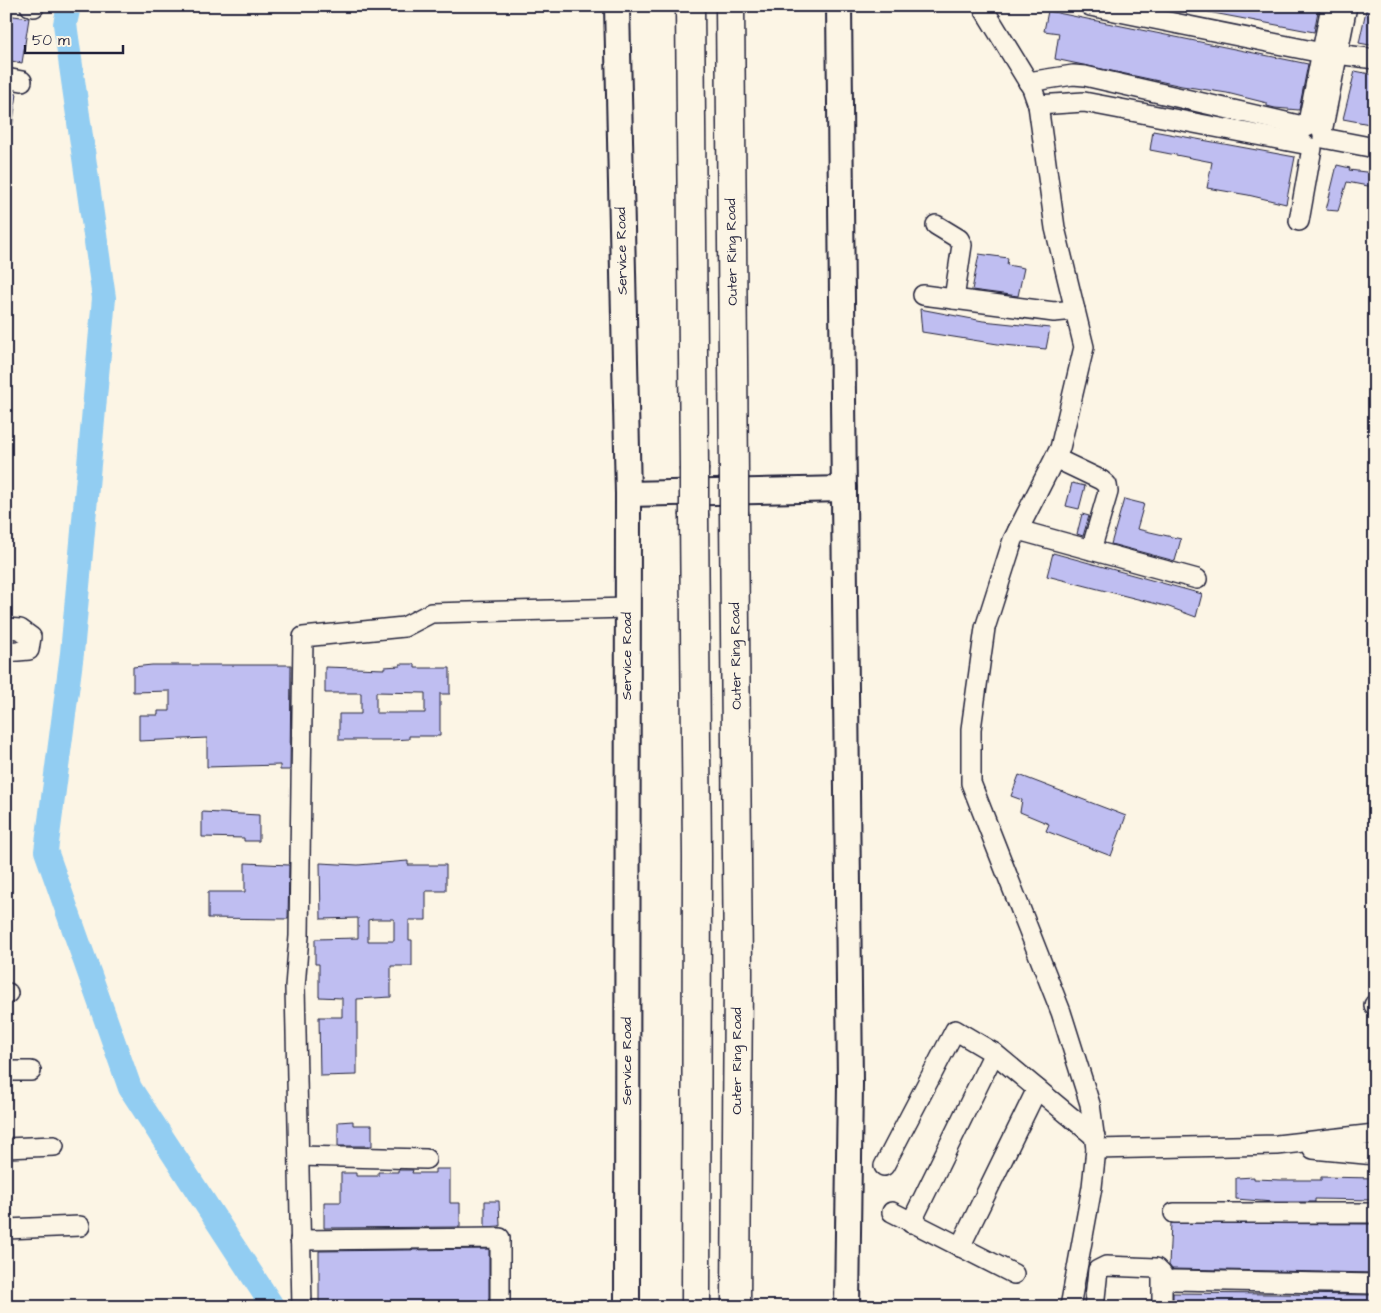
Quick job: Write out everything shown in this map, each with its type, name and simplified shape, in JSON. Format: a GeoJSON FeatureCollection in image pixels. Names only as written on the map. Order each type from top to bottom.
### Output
{"type":"FeatureCollection","features":[{"type":"Feature","properties":{"kind":"highway"},"geometry":{"type":"LineString","coordinates":[[690,6],[697,856],[696,1307]]}},
{"type":"Feature","properties":{"kind":"highway","name":"Outer Ring Road"},"geometry":{"type":"LineString","coordinates":[[730,6],[738,953],[736,1307]]}},
{"type":"Feature","properties":{"kind":"main road","name":"Service Road"},"geometry":{"type":"LineString","coordinates":[[616,6],[628,494],[627,1307]]}},
{"type":"Feature","properties":{"kind":"main road"},"geometry":{"type":"LineString","coordinates":[[839,6],[850,1074],[847,1307]]}},
{"type":"Feature","properties":{"kind":"main road"},"geometry":{"type":"LineString","coordinates":[[628,494],[844,489]]}},
{"type":"Feature","properties":{"kind":"street"},"geometry":{"type":"LineString","coordinates":[[30,6],[34,7]]}},
{"type":"Feature","properties":{"kind":"street"},"geometry":{"type":"LineString","coordinates":[[982,6],[1028,82],[1038,105],[1055,228],[1084,346],[1060,448],[1018,530],[985,628],[971,729],[972,783],[1061,1012],[1085,1083],[1096,1143],[1092,1187],[1070,1307]]}},
{"type":"Feature","properties":{"kind":"street"},"geometry":{"type":"LineString","coordinates":[[1090,6],[1375,60]]}},
{"type":"Feature","properties":{"kind":"street"},"geometry":{"type":"LineString","coordinates":[[1330,53],[1332,6]]}},
{"type":"Feature","properties":{"kind":"street"},"geometry":{"type":"LineString","coordinates":[[1299,222],[1330,53],[1347,6]]}},
{"type":"Feature","properties":{"kind":"street"},"geometry":{"type":"LineString","coordinates":[[1028,82],[1073,75],[1085,76],[1313,138]]}},
{"type":"Feature","properties":{"kind":"street"},"geometry":{"type":"LineString","coordinates":[[1038,105],[1084,102],[1375,148]]}},
{"type":"Feature","properties":{"kind":"street"},"geometry":{"type":"LineString","coordinates":[[936,225],[959,238],[962,245],[954,299]]}},
{"type":"Feature","properties":{"kind":"street"},"geometry":{"type":"LineString","coordinates":[[923,295],[1054,312],[1075,310]]}},
{"type":"Feature","properties":{"kind":"street"},"geometry":{"type":"LineString","coordinates":[[1055,458],[1107,485],[1108,492],[1091,550]]}},
{"type":"Feature","properties":{"kind":"street"},"geometry":{"type":"LineString","coordinates":[[1018,530],[1197,579]]}},
{"type":"Feature","properties":{"kind":"street"},"geometry":{"type":"LineString","coordinates":[[302,1307],[295,987],[299,936],[303,637],[404,627],[432,613],[533,612],[628,608]]}},
{"type":"Feature","properties":{"kind":"street"},"geometry":{"type":"LineString","coordinates":[[6,628],[20,628],[32,637],[29,650],[6,652]]}},
{"type":"Feature","properties":{"kind":"street"},"geometry":{"type":"LineString","coordinates":[[884,1166],[955,1030],[994,1053],[1096,1143],[1277,1145],[1375,1155]]}},
{"type":"Feature","properties":{"kind":"street"},"geometry":{"type":"LineString","coordinates":[[911,1223],[994,1053]]}},
{"type":"Feature","properties":{"kind":"street"},"geometry":{"type":"LineString","coordinates":[[6,1071],[31,1071]]}},
{"type":"Feature","properties":{"kind":"street"},"geometry":{"type":"LineString","coordinates":[[960,1247],[1037,1089]]}},
{"type":"Feature","properties":{"kind":"street"},"geometry":{"type":"LineString","coordinates":[[1277,1145],[1375,1134]]}},
{"type":"Feature","properties":{"kind":"street"},"geometry":{"type":"LineString","coordinates":[[6,1148],[54,1146]]}},
{"type":"Feature","properties":{"kind":"street"},"geometry":{"type":"LineString","coordinates":[[299,1156],[426,1158]]}},
{"type":"Feature","properties":{"kind":"street"},"geometry":{"type":"LineString","coordinates":[[892,1212],[1014,1274]]}},
{"type":"Feature","properties":{"kind":"street"},"geometry":{"type":"LineString","coordinates":[[1174,1213],[1375,1213]]}},
{"type":"Feature","properties":{"kind":"street"},"geometry":{"type":"LineString","coordinates":[[6,1229],[80,1226]]}},
{"type":"Feature","properties":{"kind":"street"},"geometry":{"type":"LineString","coordinates":[[300,1240],[500,1238],[500,1307]]}},
{"type":"Feature","properties":{"kind":"street"},"geometry":{"type":"LineString","coordinates":[[1094,1307],[1098,1270],[1106,1266],[1156,1268],[1162,1274],[1162,1307]]}},
{"type":"Feature","properties":{"kind":"street"},"geometry":{"type":"LineString","coordinates":[[1076,1275],[1096,1278]]}},
{"type":"Feature","properties":{"kind":"street"},"geometry":{"type":"LineString","coordinates":[[1173,1280],[1375,1284]]}},
{"type":"Feature","properties":{"kind":"building"},"geometry":{"type":"Polygon","coordinates":[[[1208,6],[1319,6],[1314,32],[1208,12],[1208,6]]]}},
{"type":"Feature","properties":{"kind":"building"},"geometry":{"type":"Polygon","coordinates":[[[1367,6],[1375,6],[1375,46],[1359,43],[1367,6]]]}},
{"type":"Feature","properties":{"kind":"building"},"geometry":{"type":"Polygon","coordinates":[[[1048,11],[1308,64],[1299,110],[1275,108],[1267,106],[1267,103],[1227,93],[1182,86],[1055,59],[1059,33],[1044,31],[1048,11]]]}},
{"type":"Feature","properties":{"kind":"building"},"geometry":{"type":"Polygon","coordinates":[[[6,15],[29,18],[22,63],[6,60],[6,15]]]}},
{"type":"Feature","properties":{"kind":"building"},"geometry":{"type":"Polygon","coordinates":[[[1355,71],[1375,75],[1375,125],[1343,119],[1355,71]]]}},
{"type":"Feature","properties":{"kind":"building"},"geometry":{"type":"Polygon","coordinates":[[[6,93],[17,94],[12,128],[6,127],[6,93]]]}},
{"type":"Feature","properties":{"kind":"building"},"geometry":{"type":"Polygon","coordinates":[[[1153,131],[1295,157],[1286,204],[1207,188],[1212,162],[1150,150],[1153,131]]]}},
{"type":"Feature","properties":{"kind":"building"},"geometry":{"type":"Polygon","coordinates":[[[1337,165],[1350,168],[1349,170],[1374,173],[1373,187],[1347,182],[1338,211],[1326,210],[1337,165]]]}},
{"type":"Feature","properties":{"kind":"building"},"geometry":{"type":"Polygon","coordinates":[[[979,254],[1008,258],[1007,265],[1024,268],[1018,296],[972,290],[979,254]]]}},
{"type":"Feature","properties":{"kind":"building"},"geometry":{"type":"Polygon","coordinates":[[[920,309],[983,321],[1050,328],[1046,349],[1004,345],[922,332],[920,309]]]}},
{"type":"Feature","properties":{"kind":"building"},"geometry":{"type":"Polygon","coordinates":[[[1072,483],[1085,486],[1079,509],[1066,506],[1072,483]]]}},
{"type":"Feature","properties":{"kind":"building"},"geometry":{"type":"Polygon","coordinates":[[[1124,499],[1144,504],[1137,529],[1181,539],[1175,561],[1111,544],[1124,499]]]}},
{"type":"Feature","properties":{"kind":"building"},"geometry":{"type":"Polygon","coordinates":[[[1082,514],[1089,516],[1083,536],[1077,534],[1082,514]]]}},
{"type":"Feature","properties":{"kind":"building"},"geometry":{"type":"Polygon","coordinates":[[[1053,553],[1202,594],[1196,617],[1169,607],[1047,576],[1053,553]]]}},
{"type":"Feature","properties":{"kind":"building"},"geometry":{"type":"Polygon","coordinates":[[[400,664],[415,664],[415,668],[450,668],[450,694],[440,694],[440,736],[409,736],[409,739],[391,740],[339,740],[339,714],[361,714],[361,693],[325,693],[325,667],[384,669],[384,667],[400,666],[400,664]],[[376,692],[376,713],[425,713],[425,693],[376,692]]]}},
{"type":"Feature","properties":{"kind":"building"},"geometry":{"type":"Polygon","coordinates":[[[152,665],[291,665],[290,770],[280,770],[280,765],[207,767],[207,738],[139,741],[139,715],[158,715],[158,711],[170,711],[170,691],[133,692],[133,667],[152,665]]]}},
{"type":"Feature","properties":{"kind":"building"},"geometry":{"type":"Polygon","coordinates":[[[1019,775],[1126,816],[1111,856],[1046,831],[1049,824],[1020,812],[1022,800],[1011,796],[1019,775]]]}},
{"type":"Feature","properties":{"kind":"building"},"geometry":{"type":"Polygon","coordinates":[[[202,812],[259,815],[259,841],[244,841],[244,838],[202,837],[202,812]]]}},
{"type":"Feature","properties":{"kind":"building"},"geometry":{"type":"Polygon","coordinates":[[[408,861],[408,865],[446,865],[446,891],[426,891],[426,920],[409,920],[409,940],[412,940],[412,966],[391,966],[391,997],[357,999],[357,1075],[320,1076],[319,1017],[342,1017],[342,998],[319,997],[319,964],[315,964],[315,939],[358,938],[358,918],[321,919],[320,863],[358,865],[408,861]],[[394,919],[368,920],[368,941],[394,941],[394,919]]]}},
{"type":"Feature","properties":{"kind":"building"},"geometry":{"type":"Polygon","coordinates":[[[245,863],[289,865],[288,919],[208,918],[208,892],[245,892],[245,863]]]}},
{"type":"Feature","properties":{"kind":"building"},"geometry":{"type":"Polygon","coordinates":[[[353,1121],[353,1125],[372,1125],[372,1146],[338,1146],[338,1122],[353,1121]]]}},
{"type":"Feature","properties":{"kind":"building"},"geometry":{"type":"Polygon","coordinates":[[[435,1169],[450,1169],[450,1203],[460,1203],[460,1227],[324,1228],[324,1202],[341,1202],[341,1173],[356,1173],[356,1176],[378,1176],[378,1172],[398,1172],[398,1170],[413,1170],[412,1173],[435,1173],[435,1169]]]}},
{"type":"Feature","properties":{"kind":"building"},"geometry":{"type":"Polygon","coordinates":[[[1254,1177],[1254,1179],[1281,1180],[1321,1180],[1321,1177],[1375,1178],[1375,1200],[1315,1199],[1315,1202],[1273,1202],[1236,1199],[1236,1178],[1254,1177]]]}},
{"type":"Feature","properties":{"kind":"building"},"geometry":{"type":"Polygon","coordinates":[[[485,1201],[499,1201],[500,1226],[485,1227],[485,1201]]]}},
{"type":"Feature","properties":{"kind":"building"},"geometry":{"type":"Polygon","coordinates":[[[1171,1223],[1375,1224],[1375,1273],[1172,1269],[1169,1265],[1171,1223]]]}},
{"type":"Feature","properties":{"kind":"building"},"geometry":{"type":"Polygon","coordinates":[[[489,1249],[489,1304],[463,1305],[463,1307],[319,1304],[319,1251],[489,1249]]]}},
{"type":"Feature","properties":{"kind":"building"},"geometry":{"type":"Polygon","coordinates":[[[1173,1293],[1375,1295],[1375,1307],[1173,1307],[1173,1293]]]}},
{"type":"Feature","properties":{"kind":"waterway"},"geometry":{"type":"LineString","coordinates":[[69,6],[65,24],[104,298],[72,653],[46,851],[130,1088],[273,1307]]}}]}
